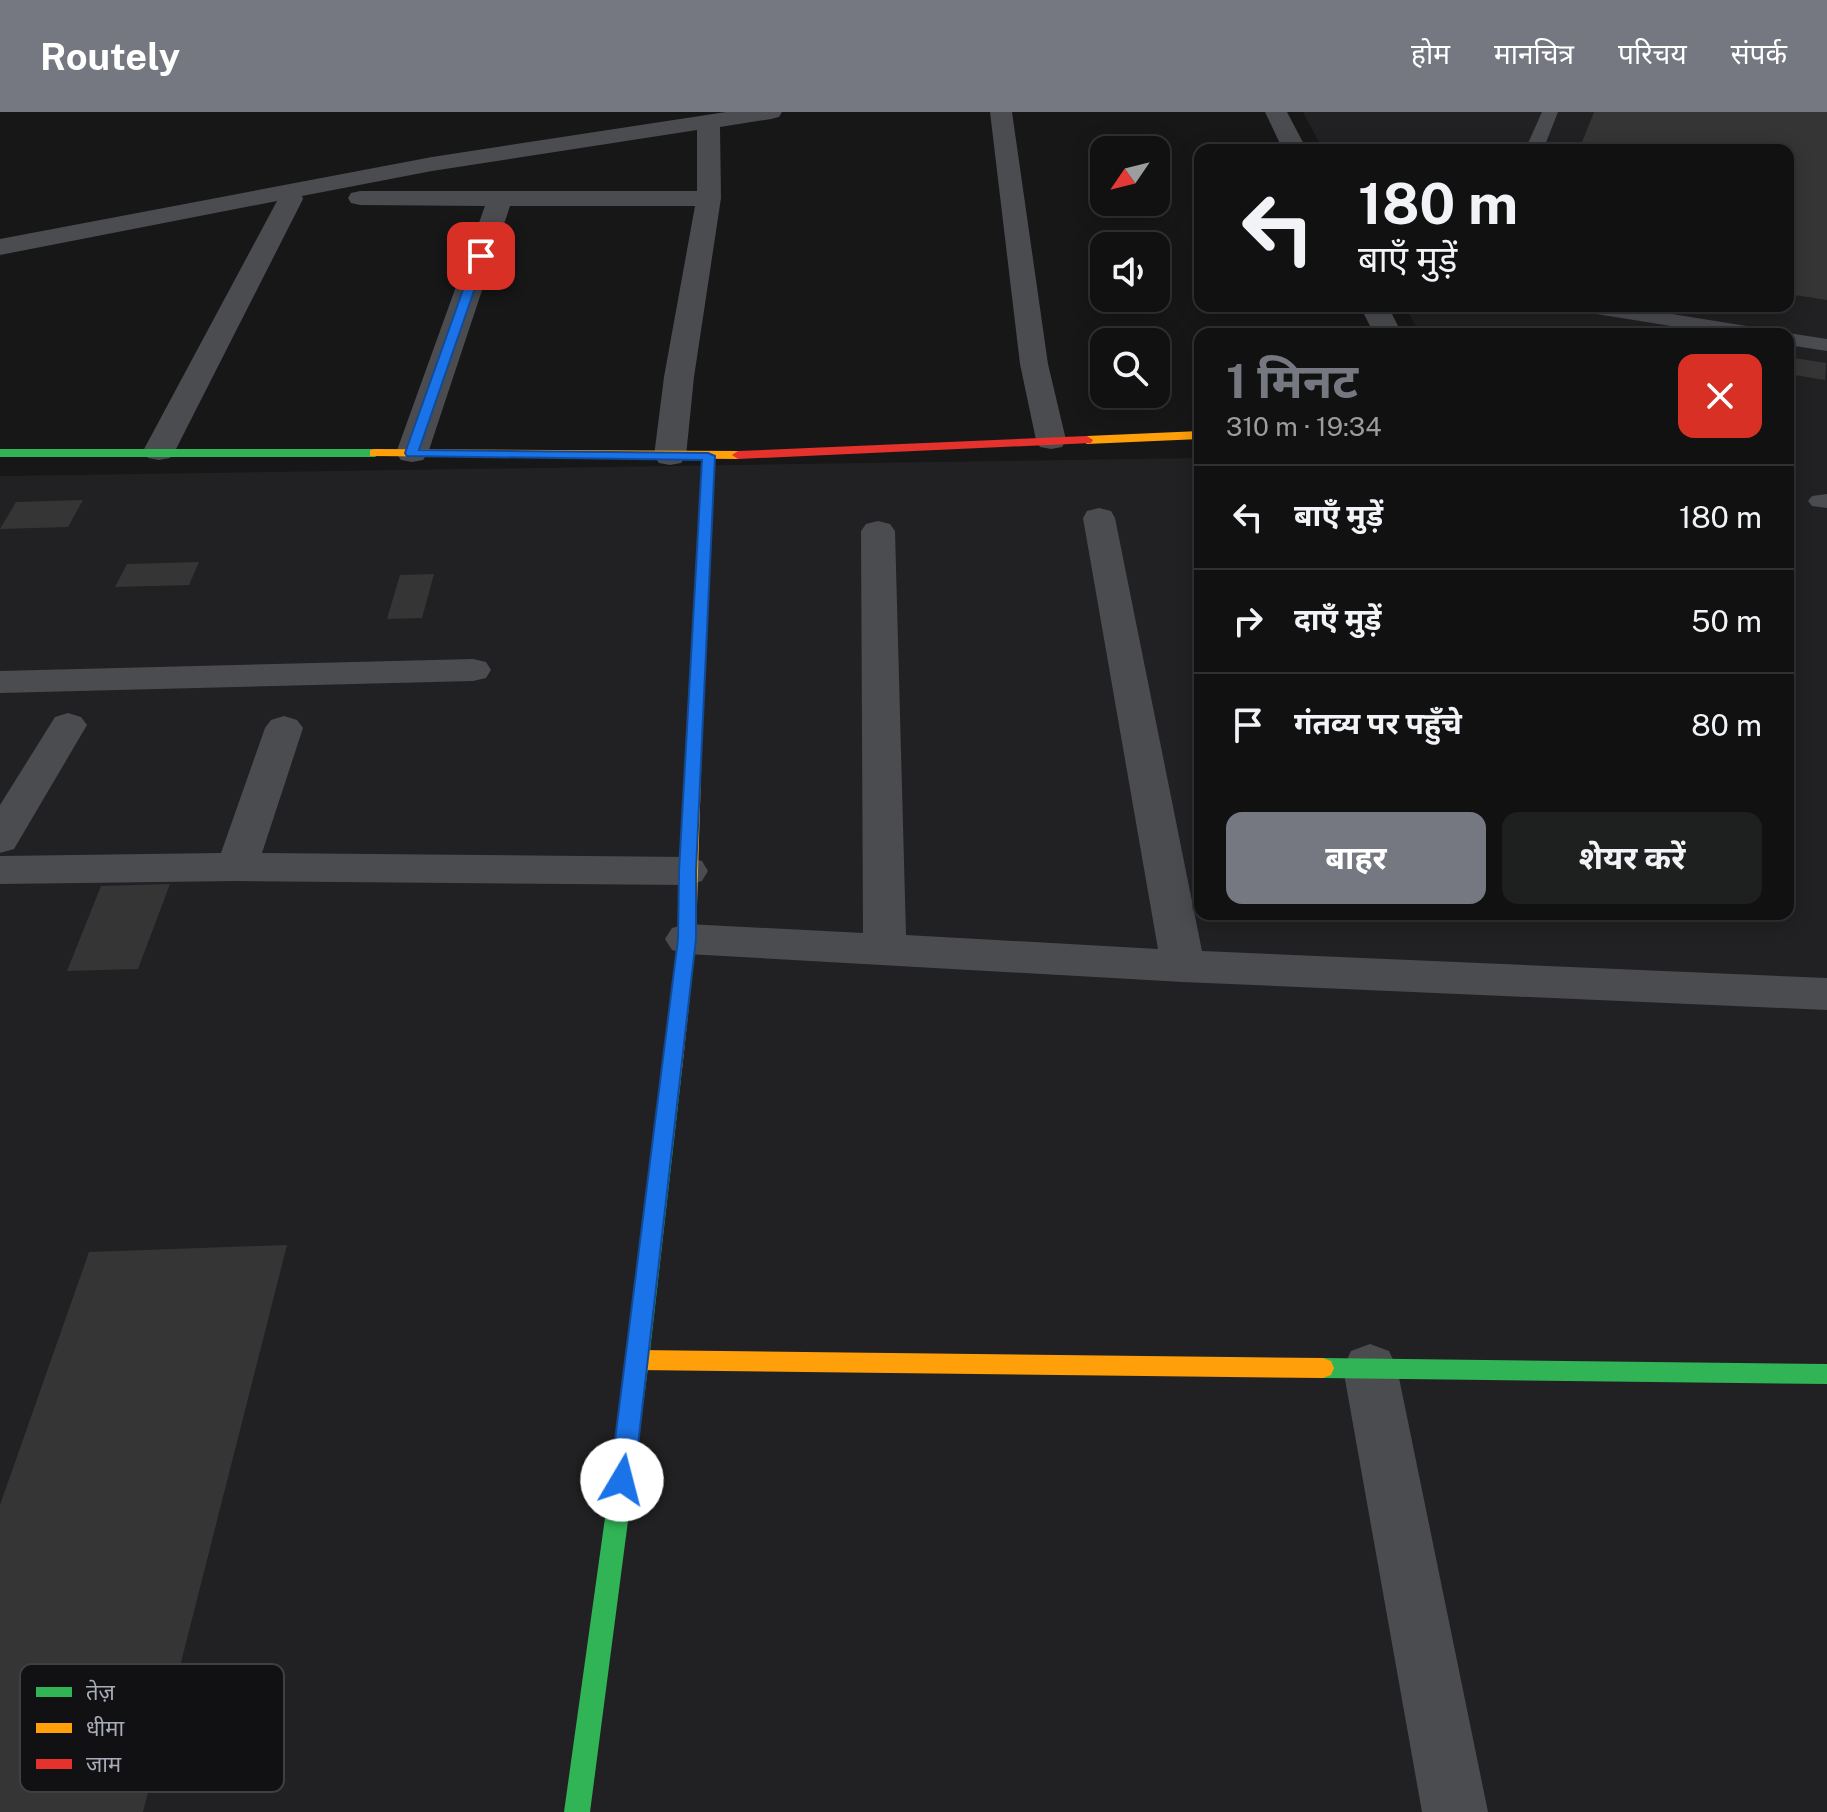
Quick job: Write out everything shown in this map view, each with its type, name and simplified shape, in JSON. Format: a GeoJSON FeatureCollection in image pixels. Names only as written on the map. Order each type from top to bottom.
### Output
{"type":"FeatureCollection","features":[{"type":"Feature","properties":{"kind":"street"},"geometry":{"type":"LineString","coordinates":[[0,247],[289,195],[432,164],[771,112]]}},
{"type":"Feature","properties":{"kind":"street"},"geometry":{"type":"LineString","coordinates":[[1001,112],[1034,364],[1051,440]]}},
{"type":"Feature","properties":{"kind":"street"},"geometry":{"type":"LineString","coordinates":[[1276,112],[1292,144]]}},
{"type":"Feature","properties":{"kind":"street"},"geometry":{"type":"LineString","coordinates":[[670,456],[679,377],[709,198],[708,122]]}},
{"type":"Feature","properties":{"kind":"street"},"geometry":{"type":"LineString","coordinates":[[289,195],[500,199],[709,198]]}},
{"type":"Feature","properties":{"kind":"street"},"geometry":{"type":"LineString","coordinates":[[159,451],[289,195]]}},
{"type":"Feature","properties":{"kind":"street"},"geometry":{"type":"LineString","coordinates":[[412,453],[500,199]]}},
{"type":"Feature","properties":{"kind":"street"},"geometry":{"type":"LineString","coordinates":[[0,453],[159,451],[708,456],[1194,435]]}},
{"type":"Feature","properties":{"kind":"street"},"geometry":{"type":"LineString","coordinates":[[577,1812],[638,1360],[687,939],[687,871],[708,456]]}},
{"type":"Feature","properties":{"kind":"street"},"geometry":{"type":"LineString","coordinates":[[1099,518],[1183,966]]}},
{"type":"Feature","properties":{"kind":"street"},"geometry":{"type":"LineString","coordinates":[[878,531],[885,950]]}},
{"type":"Feature","properties":{"kind":"street"},"geometry":{"type":"LineString","coordinates":[[0,682],[473,670]]}},
{"type":"Feature","properties":{"kind":"street"},"geometry":{"type":"LineString","coordinates":[[0,839],[68,725]]}},
{"type":"Feature","properties":{"kind":"street"},"geometry":{"type":"LineString","coordinates":[[237,867],[284,728]]}},
{"type":"Feature","properties":{"kind":"street"},"geometry":{"type":"LineString","coordinates":[[0,870],[237,867],[687,871]]}},
{"type":"Feature","properties":{"kind":"street"},"geometry":{"type":"LineString","coordinates":[[687,939],[1183,966],[1827,994]]}},
{"type":"Feature","properties":{"kind":"street"},"geometry":{"type":"LineString","coordinates":[[638,1360],[1827,1374]]}},
{"type":"Feature","properties":{"kind":"street"},"geometry":{"type":"LineString","coordinates":[[1370,1368],[1455,1812]]}},
{"type":"Feature","properties":{"kind":"lane"},"geometry":{"type":"LineString","coordinates":[[1537,144],[1550,112]]}},
{"type":"Feature","properties":{"kind":"lane"},"geometry":{"type":"LineString","coordinates":[[1622,312],[1722,328]]}},
{"type":"Feature","properties":{"kind":"lane"},"geometry":{"type":"LineString","coordinates":[[1794,340],[1827,345]]}},
{"type":"Feature","properties":{"kind":"shaded area"},"geometry":{"type":"Polygon","coordinates":[[[1303,112],[1827,112],[1827,1812],[0,1812],[0,476],[1194,458],[1194,920],[1794,920],[1794,328],[1417,328],[1408,312],[1794,312],[1794,144],[1320,144],[1303,112]]]}},
{"type":"Feature","properties":{"kind":"building"},"geometry":{"type":"Polygon","coordinates":[[[1594,112],[1827,112],[1827,300],[1794,295],[1794,144],[1581,144],[1594,112]]]}},
{"type":"Feature","properties":{"kind":"building"},"geometry":{"type":"Polygon","coordinates":[[[1794,358],[1826,363],[1825,380],[1794,375],[1794,358]]]}},
{"type":"Feature","properties":{"kind":"building"},"geometry":{"type":"Polygon","coordinates":[[[83,500],[68,527],[0,529],[16,502],[83,500]]]}},
{"type":"Feature","properties":{"kind":"building"},"geometry":{"type":"Polygon","coordinates":[[[199,562],[189,585],[115,587],[127,564],[199,562]]]}},
{"type":"Feature","properties":{"kind":"building"},"geometry":{"type":"Polygon","coordinates":[[[434,574],[422,618],[387,619],[400,575],[434,574]]]}},
{"type":"Feature","properties":{"kind":"building"},"geometry":{"type":"Polygon","coordinates":[[[170,884],[138,969],[67,971],[101,886],[170,884]]]}},
{"type":"Feature","properties":{"kind":"building"},"geometry":{"type":"Polygon","coordinates":[[[287,1245],[181,1664],[20,1664],[20,1792],[148,1792],[143,1812],[0,1812],[0,1505],[89,1252],[287,1245]]]}},
{"type":"Feature","properties":{"kind":"traffic: fast"},"geometry":{"type":"LineString","coordinates":[[0,453],[375,453]]}},
{"type":"Feature","properties":{"kind":"traffic: fast"},"geometry":{"type":"LineString","coordinates":[[694,740],[708,456]]}},
{"type":"Feature","properties":{"kind":"traffic: fast"},"geometry":{"type":"LineString","coordinates":[[577,1812],[638,1360],[672,1070]]}},
{"type":"Feature","properties":{"kind":"traffic: fast"},"geometry":{"type":"LineString","coordinates":[[1323,1368],[1827,1374]]}},
{"type":"Feature","properties":{"kind":"traffic: slow"},"geometry":{"type":"LineString","coordinates":[[1087,440],[1194,435]]}},
{"type":"Feature","properties":{"kind":"traffic: slow"},"geometry":{"type":"LineString","coordinates":[[375,453],[738,455]]}},
{"type":"Feature","properties":{"kind":"traffic: slow"},"geometry":{"type":"LineString","coordinates":[[672,1070],[687,939],[694,740]]}},
{"type":"Feature","properties":{"kind":"traffic: slow"},"geometry":{"type":"LineString","coordinates":[[638,1360],[1323,1368]]}},
{"type":"Feature","properties":{"kind":"traffic: jam"},"geometry":{"type":"LineString","coordinates":[[738,455],[1087,440]]}},
{"type":"Feature","properties":{"kind":"route"},"geometry":{"type":"LineString","coordinates":[[481,256],[412,453],[708,456],[687,871],[690,907],[622,1480]]}}]}
